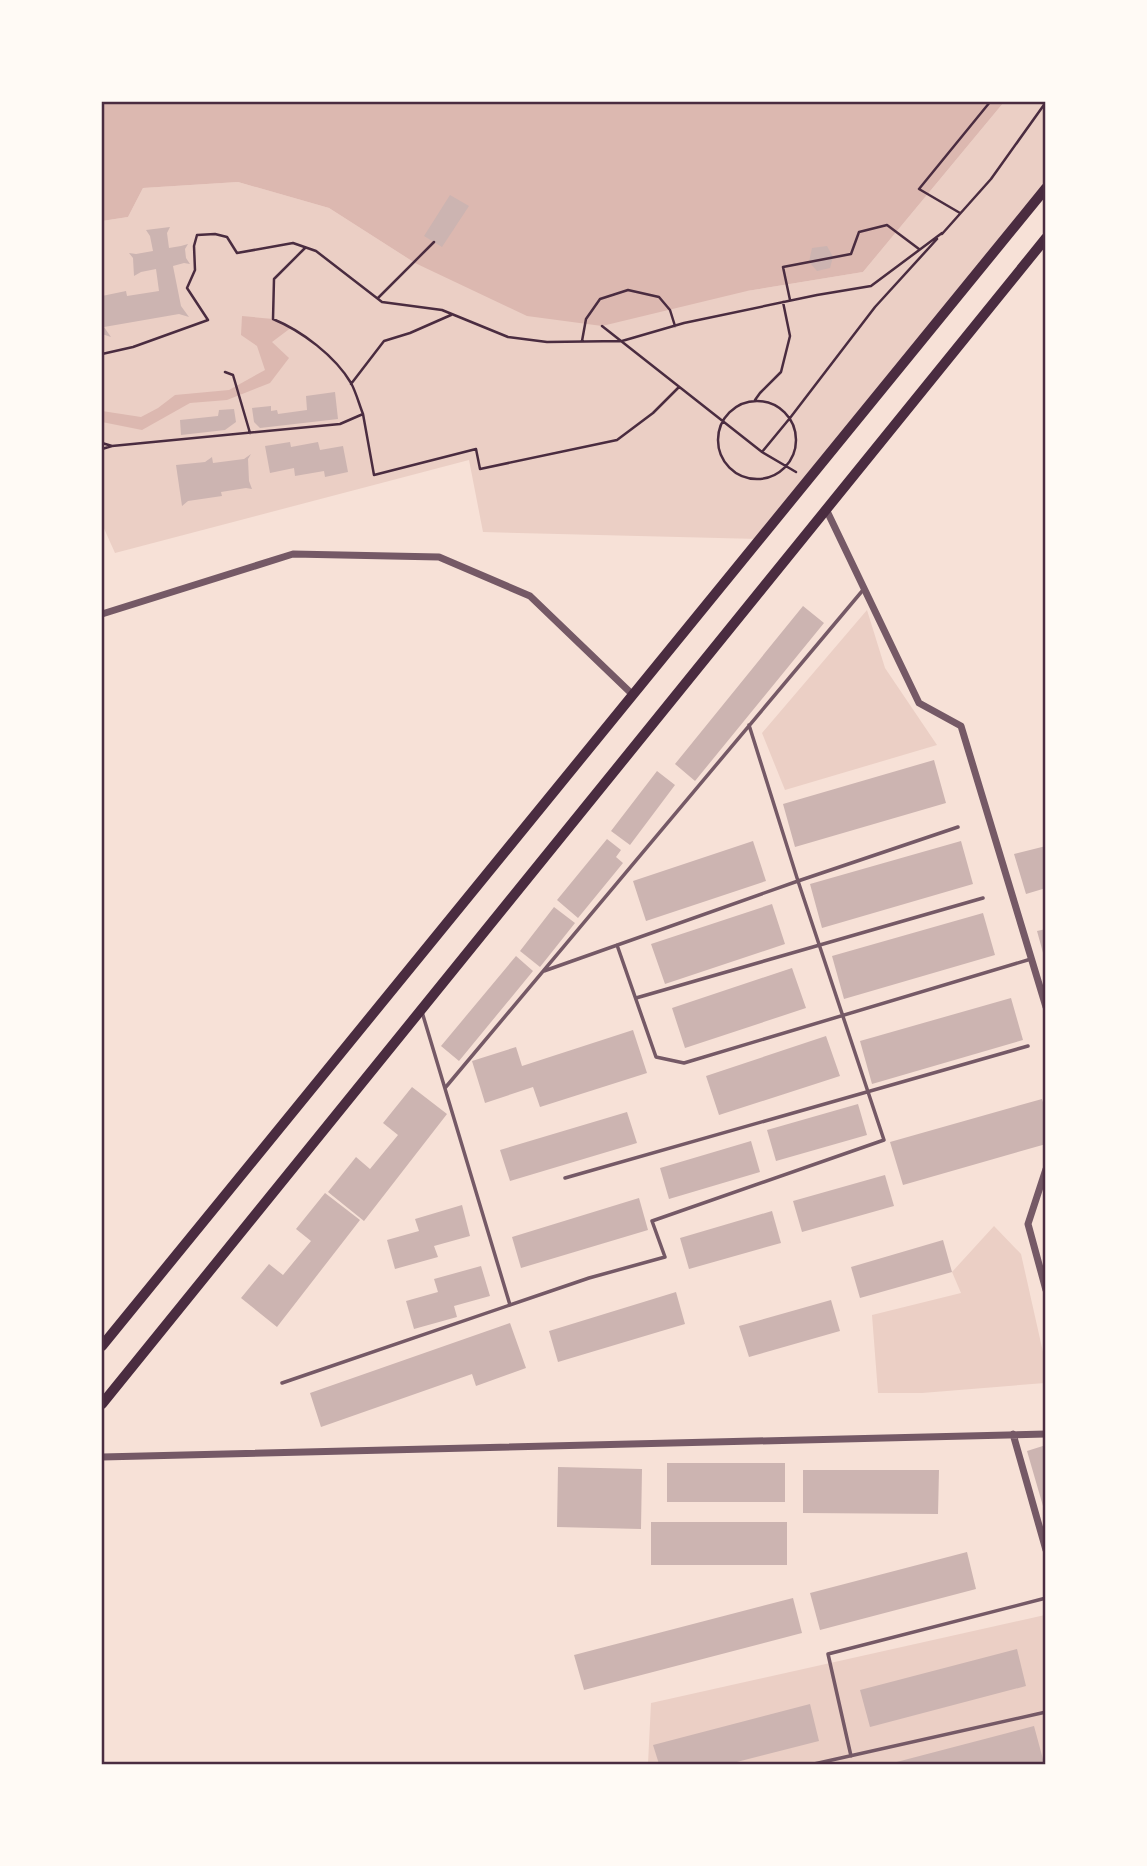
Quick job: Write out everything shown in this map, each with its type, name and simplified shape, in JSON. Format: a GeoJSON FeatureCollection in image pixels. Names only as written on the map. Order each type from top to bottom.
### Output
{"type":"FeatureCollection","features":[{"type":"Feature","properties":{"kind":"main road"},"geometry":{"type":"LineString","coordinates":[[102,1346],[1045,188]]}},
{"type":"Feature","properties":{"kind":"main road"},"geometry":{"type":"LineString","coordinates":[[102,1404],[1045,239]]}},
{"type":"Feature","properties":{"kind":"street"},"geometry":{"type":"LineString","coordinates":[[826,509],[919,703],[961,726],[1045,1007]]}},
{"type":"Feature","properties":{"kind":"street"},"geometry":{"type":"LineString","coordinates":[[102,614],[293,554],[439,557],[530,596],[633,695]]}},
{"type":"Feature","properties":{"kind":"street"},"geometry":{"type":"LineString","coordinates":[[1045,1169],[1028,1224],[1045,1290]]}},
{"type":"Feature","properties":{"kind":"street"},"geometry":{"type":"LineString","coordinates":[[1013,1434],[1045,1549]]}},
{"type":"Feature","properties":{"kind":"street"},"geometry":{"type":"LineString","coordinates":[[102,1457],[1045,1434]]}},
{"type":"Feature","properties":{"kind":"lane"},"geometry":{"type":"LineString","coordinates":[[445,1088],[864,589]]}},
{"type":"Feature","properties":{"kind":"lane"},"geometry":{"type":"LineString","coordinates":[[282,1382],[589,1278],[665,1257],[652,1221],[884,1140],[749,725]]}},
{"type":"Feature","properties":{"kind":"lane"},"geometry":{"type":"LineString","coordinates":[[543,971],[958,827]]}},
{"type":"Feature","properties":{"kind":"lane"},"geometry":{"type":"LineString","coordinates":[[636,999],[983,898]]}},
{"type":"Feature","properties":{"kind":"lane"},"geometry":{"type":"LineString","coordinates":[[617,945],[656,1058],[684,1063],[1031,959]]}},
{"type":"Feature","properties":{"kind":"lane"},"geometry":{"type":"LineString","coordinates":[[421,1009],[510,1305]]}},
{"type":"Feature","properties":{"kind":"lane"},"geometry":{"type":"LineString","coordinates":[[565,1178],[1028,1046]]}},
{"type":"Feature","properties":{"kind":"lane"},"geometry":{"type":"LineString","coordinates":[[851,1756],[828,1654],[1045,1598]]}},
{"type":"Feature","properties":{"kind":"lane"},"geometry":{"type":"LineString","coordinates":[[814,1765],[1045,1712]]}},
{"type":"Feature","properties":{"kind":"path"},"geometry":{"type":"LineString","coordinates":[[960,213],[919,189],[990,102]]}},
{"type":"Feature","properties":{"kind":"path"},"geometry":{"type":"LineString","coordinates":[[762,452],[875,307],[991,179],[1045,102]]}},
{"type":"Feature","properties":{"kind":"path"},"geometry":{"type":"LineString","coordinates":[[790,300],[783,267],[851,254],[859,232],[887,225],[920,250]]}},
{"type":"Feature","properties":{"kind":"path"},"geometry":{"type":"LineString","coordinates":[[102,354],[133,347],[208,320],[187,288],[195,270],[194,246],[197,235],[215,233],[227,237],[237,253],[292,243],[316,251],[382,302],[442,310],[509,337],[547,342],[622,341],[790,300],[871,286],[942,233]]}},
{"type":"Feature","properties":{"kind":"path"},"geometry":{"type":"LineString","coordinates":[[378,299],[434,242]]}},
{"type":"Feature","properties":{"kind":"path"},"geometry":{"type":"LineString","coordinates":[[305,247],[274,279],[273,319],[292,327],[335,362],[351,384],[363,414],[374,475],[476,449],[480,470],[617,440],[653,413],[679,387]]}},
{"type":"Feature","properties":{"kind":"path"},"geometry":{"type":"LineString","coordinates":[[582,341],[586,319],[600,299],[628,290],[659,297],[670,310],[676,326]]}},
{"type":"Feature","properties":{"kind":"path"},"geometry":{"type":"LineString","coordinates":[[755,400],[781,372],[790,336],[783,302]]}},
{"type":"Feature","properties":{"kind":"path"},"geometry":{"type":"LineString","coordinates":[[351,384],[384,341],[453,314]]}},
{"type":"Feature","properties":{"kind":"path"},"geometry":{"type":"LineString","coordinates":[[603,326],[762,452],[808,480]]}},
{"type":"Feature","properties":{"kind":"path"},"geometry":{"type":"LineString","coordinates":[[225,372],[233,375],[250,433]]}},
{"type":"Feature","properties":{"kind":"path"},"geometry":{"type":"LineString","coordinates":[[755,400],[769,402],[781,408],[790,418],[795,430],[793,456],[776,474],[764,479],[751,479],[729,468],[721,458],[717,445],[722,420],[742,403],[755,400]]}},
{"type":"Feature","properties":{"kind":"path"},"geometry":{"type":"LineString","coordinates":[[102,449],[340,424],[363,414]]}},
{"type":"Feature","properties":{"kind":"path"},"geometry":{"type":"LineString","coordinates":[[102,443],[112,446]]}},
{"type":"Feature","properties":{"kind":"shaded area"},"geometry":{"type":"Polygon","coordinates":[[[102,102],[1004,102],[863,272],[747,291],[602,326],[527,316],[415,263],[329,208],[238,182],[143,188],[128,217],[102,221],[102,102]]]}},
{"type":"Feature","properties":{"kind":"shaded area"},"geometry":{"type":"Polygon","coordinates":[[[1004,102],[1045,102],[1045,188],[759,539],[483,532],[469,460],[115,553],[102,524],[102,221],[128,217],[143,188],[238,182],[329,208],[415,263],[747,291],[863,272],[1004,102]]]}},
{"type":"Feature","properties":{"kind":"shaded area"},"geometry":{"type":"Polygon","coordinates":[[[242,316],[273,319],[292,327],[272,342],[289,358],[270,383],[227,400],[190,403],[142,430],[102,422],[102,411],[141,417],[175,395],[229,390],[265,370],[257,346],[241,335],[242,316]]]}},
{"type":"Feature","properties":{"kind":"shaded area"},"geometry":{"type":"Polygon","coordinates":[[[867,610],[885,668],[937,745],[785,790],[762,733],[867,610]]]}},
{"type":"Feature","properties":{"kind":"shaded area"},"geometry":{"type":"Polygon","coordinates":[[[994,1226],[1021,1254],[1045,1361],[1045,1383],[922,1393],[878,1393],[872,1315],[961,1293],[952,1272],[994,1226]]]}},
{"type":"Feature","properties":{"kind":"shaded area"},"geometry":{"type":"Polygon","coordinates":[[[1045,1615],[1045,1764],[648,1764],[651,1703],[1045,1615]]]}},
{"type":"Feature","properties":{"kind":"building"},"geometry":{"type":"Polygon","coordinates":[[[450,195],[469,206],[442,247],[424,236],[450,195]]]}},
{"type":"Feature","properties":{"kind":"building"},"geometry":{"type":"Polygon","coordinates":[[[170,227],[167,233],[169,248],[188,244],[185,249],[190,264],[173,266],[181,306],[189,317],[179,314],[104,327],[111,337],[102,334],[102,296],[126,291],[127,296],[159,291],[156,269],[134,276],[133,258],[129,253],[153,251],[146,230],[170,227]]]}},
{"type":"Feature","properties":{"kind":"building"},"geometry":{"type":"Polygon","coordinates":[[[827,246],[833,257],[830,268],[817,271],[809,262],[812,248],[827,246]]]}},
{"type":"Feature","properties":{"kind":"building"},"geometry":{"type":"Polygon","coordinates":[[[335,392],[338,419],[260,428],[254,422],[252,408],[271,406],[271,411],[277,410],[278,414],[307,410],[306,396],[335,392]]]}},
{"type":"Feature","properties":{"kind":"building"},"geometry":{"type":"Polygon","coordinates":[[[234,409],[236,422],[225,430],[181,435],[180,420],[218,416],[219,410],[234,409]]]}},
{"type":"Feature","properties":{"kind":"building"},"geometry":{"type":"Polygon","coordinates":[[[290,442],[291,447],[318,442],[320,450],[343,446],[348,472],[325,477],[324,471],[295,476],[294,468],[270,473],[265,446],[290,442]]]}},
{"type":"Feature","properties":{"kind":"building"},"geometry":{"type":"Polygon","coordinates":[[[251,454],[248,459],[252,489],[221,492],[222,496],[188,501],[182,506],[176,465],[205,462],[212,457],[213,463],[244,459],[251,454]]]}},
{"type":"Feature","properties":{"kind":"building"},"geometry":{"type":"Polygon","coordinates":[[[803,606],[824,623],[695,781],[675,764],[803,606]]]}},
{"type":"Feature","properties":{"kind":"building"},"geometry":{"type":"Polygon","coordinates":[[[934,760],[946,803],[795,847],[783,804],[934,760]]]}},
{"type":"Feature","properties":{"kind":"building"},"geometry":{"type":"Polygon","coordinates":[[[657,771],[675,785],[630,845],[611,831],[657,771]]]}},
{"type":"Feature","properties":{"kind":"building"},"geometry":{"type":"Polygon","coordinates":[[[607,839],[621,850],[616,857],[623,863],[578,918],[557,900],[607,839]]]}},
{"type":"Feature","properties":{"kind":"building"},"geometry":{"type":"Polygon","coordinates":[[[753,841],[766,881],[646,921],[633,881],[753,841]]]}},
{"type":"Feature","properties":{"kind":"building"},"geometry":{"type":"Polygon","coordinates":[[[961,841],[973,884],[822,928],[810,884],[961,841]]]}},
{"type":"Feature","properties":{"kind":"building"},"geometry":{"type":"Polygon","coordinates":[[[1046,846],[1046,888],[1026,894],[1014,854],[1046,846]]]}},
{"type":"Feature","properties":{"kind":"building"},"geometry":{"type":"Polygon","coordinates":[[[772,904],[785,944],[665,984],[651,944],[772,904]]]}},
{"type":"Feature","properties":{"kind":"building"},"geometry":{"type":"Polygon","coordinates":[[[554,907],[575,923],[540,967],[520,951],[554,907]]]}},
{"type":"Feature","properties":{"kind":"building"},"geometry":{"type":"Polygon","coordinates":[[[983,913],[995,955],[844,999],[832,956],[983,913]]]}},
{"type":"Feature","properties":{"kind":"building"},"geometry":{"type":"Polygon","coordinates":[[[1046,929],[1046,960],[1045,960],[1037,931],[1046,929]]]}},
{"type":"Feature","properties":{"kind":"building"},"geometry":{"type":"Polygon","coordinates":[[[516,956],[533,971],[459,1061],[441,1046],[516,956]]]}},
{"type":"Feature","properties":{"kind":"building"},"geometry":{"type":"Polygon","coordinates":[[[792,968],[806,1008],[685,1048],[672,1008],[792,968]]]}},
{"type":"Feature","properties":{"kind":"building"},"geometry":{"type":"Polygon","coordinates":[[[1011,998],[1023,1040],[872,1084],[860,1041],[1011,998]]]}},
{"type":"Feature","properties":{"kind":"building"},"geometry":{"type":"Polygon","coordinates":[[[633,1030],[647,1073],[540,1107],[533,1087],[485,1103],[472,1061],[516,1047],[522,1066],[633,1030]]]}},
{"type":"Feature","properties":{"kind":"building"},"geometry":{"type":"Polygon","coordinates":[[[826,1036],[840,1076],[719,1115],[706,1076],[826,1036]]]}},
{"type":"Feature","properties":{"kind":"building"},"geometry":{"type":"Polygon","coordinates":[[[412,1087],[447,1114],[364,1221],[328,1192],[356,1157],[370,1169],[398,1135],[383,1123],[412,1087]]]}},
{"type":"Feature","properties":{"kind":"building"},"geometry":{"type":"Polygon","coordinates":[[[1042,1099],[1046,1112],[1046,1144],[903,1185],[890,1142],[1042,1099]]]}},
{"type":"Feature","properties":{"kind":"building"},"geometry":{"type":"Polygon","coordinates":[[[858,1104],[867,1135],[776,1161],[767,1130],[858,1104]]]}},
{"type":"Feature","properties":{"kind":"building"},"geometry":{"type":"Polygon","coordinates":[[[627,1112],[637,1143],[510,1181],[500,1150],[627,1112]]]}},
{"type":"Feature","properties":{"kind":"building"},"geometry":{"type":"Polygon","coordinates":[[[751,1141],[760,1172],[669,1199],[660,1168],[751,1141]]]}},
{"type":"Feature","properties":{"kind":"building"},"geometry":{"type":"Polygon","coordinates":[[[885,1175],[894,1206],[802,1232],[793,1201],[885,1175]]]}},
{"type":"Feature","properties":{"kind":"building"},"geometry":{"type":"Polygon","coordinates":[[[325,1193],[360,1220],[277,1327],[241,1298],[269,1264],[283,1275],[311,1241],[296,1229],[325,1193]]]}},
{"type":"Feature","properties":{"kind":"building"},"geometry":{"type":"Polygon","coordinates":[[[639,1198],[648,1230],[521,1268],[512,1237],[639,1198]]]}},
{"type":"Feature","properties":{"kind":"building"},"geometry":{"type":"Polygon","coordinates":[[[462,1205],[470,1236],[434,1246],[438,1257],[395,1269],[387,1240],[419,1231],[415,1219],[462,1205]]]}},
{"type":"Feature","properties":{"kind":"building"},"geometry":{"type":"Polygon","coordinates":[[[772,1211],[781,1243],[689,1269],[680,1238],[772,1211]]]}},
{"type":"Feature","properties":{"kind":"building"},"geometry":{"type":"Polygon","coordinates":[[[943,1240],[952,1272],[860,1298],[851,1267],[943,1240]]]}},
{"type":"Feature","properties":{"kind":"building"},"geometry":{"type":"Polygon","coordinates":[[[481,1266],[490,1296],[454,1306],[457,1317],[414,1329],[406,1301],[438,1292],[434,1279],[481,1266]]]}},
{"type":"Feature","properties":{"kind":"building"},"geometry":{"type":"Polygon","coordinates":[[[676,1292],[685,1324],[558,1362],[549,1331],[676,1292]]]}},
{"type":"Feature","properties":{"kind":"building"},"geometry":{"type":"Polygon","coordinates":[[[831,1300],[840,1331],[749,1357],[739,1326],[831,1300]]]}},
{"type":"Feature","properties":{"kind":"building"},"geometry":{"type":"Polygon","coordinates":[[[510,1323],[526,1368],[476,1386],[472,1374],[321,1427],[310,1393],[510,1323]]]}},
{"type":"Feature","properties":{"kind":"building"},"geometry":{"type":"Polygon","coordinates":[[[1046,1445],[1046,1513],[1045,1513],[1027,1451],[1046,1445]]]}},
{"type":"Feature","properties":{"kind":"building"},"geometry":{"type":"Polygon","coordinates":[[[667,1463],[785,1463],[785,1502],[667,1502],[667,1463]]]}},
{"type":"Feature","properties":{"kind":"building"},"geometry":{"type":"Polygon","coordinates":[[[558,1467],[642,1469],[641,1529],[557,1527],[558,1467]]]}},
{"type":"Feature","properties":{"kind":"building"},"geometry":{"type":"Polygon","coordinates":[[[803,1470],[939,1470],[938,1514],[803,1513],[803,1470]]]}},
{"type":"Feature","properties":{"kind":"building"},"geometry":{"type":"Polygon","coordinates":[[[651,1522],[787,1522],[787,1565],[651,1565],[651,1522]]]}},
{"type":"Feature","properties":{"kind":"building"},"geometry":{"type":"Polygon","coordinates":[[[967,1552],[976,1589],[820,1630],[810,1593],[967,1552]]]}},
{"type":"Feature","properties":{"kind":"building"},"geometry":{"type":"Polygon","coordinates":[[[793,1598],[802,1633],[584,1690],[574,1655],[793,1598]]]}},
{"type":"Feature","properties":{"kind":"building"},"geometry":{"type":"Polygon","coordinates":[[[1017,1649],[1026,1686],[870,1727],[860,1690],[1017,1649]]]}},
{"type":"Feature","properties":{"kind":"building"},"geometry":{"type":"Polygon","coordinates":[[[810,1704],[819,1741],[729,1764],[659,1764],[653,1745],[810,1704]]]}},
{"type":"Feature","properties":{"kind":"building"},"geometry":{"type":"Polygon","coordinates":[[[1034,1726],[1044,1763],[889,1764],[1034,1726]]]}}]}
